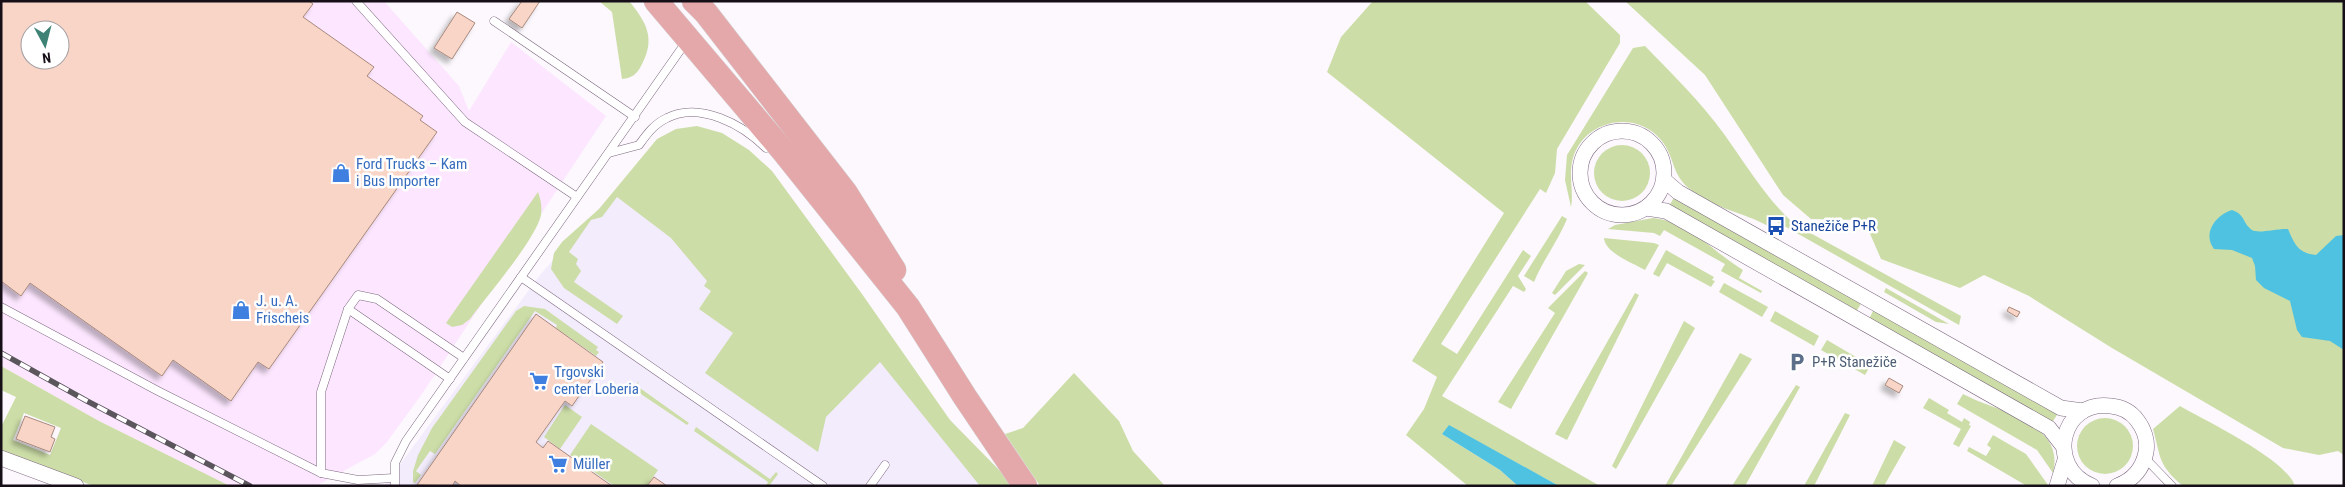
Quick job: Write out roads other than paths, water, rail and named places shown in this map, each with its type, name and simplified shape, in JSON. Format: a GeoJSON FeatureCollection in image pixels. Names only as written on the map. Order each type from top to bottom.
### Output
{"type":"FeatureCollection","features":[{"type":"Feature","properties":{"kind":"main road"},"geometry":{"type":"LineString","coordinates":[[656,1],[784,152],[800,182],[908,307],[964,397],[1025,486]]}},
{"type":"Feature","properties":{"kind":"main road"},"geometry":{"type":"LineString","coordinates":[[688,39],[700,7]]}},
{"type":"Feature","properties":{"kind":"main road"},"geometry":{"type":"LineString","coordinates":[[700,7],[845,192],[893,269],[908,307]]}},
{"type":"Feature","properties":{"kind":"street"},"geometry":{"type":"LineString","coordinates":[[1622,131],[1636,133],[1649,141],[1658,152],[1663,165],[1664,180],[1659,194],[1646,208],[1621,216],[1606,212],[1591,202],[1584,192],[1580,180],[1580,165],[1585,152],[1595,141],[1608,134],[1622,131]]}},
{"type":"Feature","properties":{"kind":"street"},"geometry":{"type":"LineString","coordinates":[[1664,180],[1678,192],[2061,408],[2083,411],[2104,405],[2126,410],[2141,426],[2147,447],[2141,467],[2127,484]]}},
{"type":"Feature","properties":{"kind":"street"},"geometry":{"type":"LineString","coordinates":[[1646,208],[1666,211],[2049,428],[2075,475],[2092,486]]}},
{"type":"Feature","properties":{"kind":"street"},"geometry":{"type":"LineString","coordinates":[[2057,486],[2068,426],[2083,411]]}},
{"type":"Feature","properties":{"kind":"street"},"geometry":{"type":"LineString","coordinates":[[1,458],[76,486]]}},
{"type":"Feature","properties":{"kind":"lane"},"geometry":{"type":"LineString","coordinates":[[356,1],[466,122],[577,197]]}},
{"type":"Feature","properties":{"kind":"lane"},"geometry":{"type":"LineString","coordinates":[[494,21],[635,117]]}},
{"type":"Feature","properties":{"kind":"lane"},"geometry":{"type":"LineString","coordinates":[[1,307],[126,374],[322,473],[353,480],[394,482],[395,464],[402,448],[688,39]]}},
{"type":"Feature","properties":{"kind":"lane"},"geometry":{"type":"LineString","coordinates":[[609,153],[639,145],[650,129],[668,117],[689,113],[711,115],[726,119],[751,133],[774,157]]}},
{"type":"Feature","properties":{"kind":"lane"},"geometry":{"type":"LineString","coordinates":[[521,277],[823,486]]}},
{"type":"Feature","properties":{"kind":"lane"},"geometry":{"type":"LineString","coordinates":[[322,473],[321,392],[348,309],[358,295],[377,299],[464,358]]}},
{"type":"Feature","properties":{"kind":"lane"},"geometry":{"type":"LineString","coordinates":[[348,309],[450,379]]}},
{"type":"Feature","properties":{"kind":"lane"},"geometry":{"type":"LineString","coordinates":[[2145,458],[2172,486]]}},
{"type":"Feature","properties":{"kind":"lane"},"geometry":{"type":"LineString","coordinates":[[870,486],[885,465]]}},
{"type":"Feature","properties":{"kind":"water"},"geometry":{"type":"Polygon","coordinates":[[[2232,210],[2240,214],[2252,230],[2288,229],[2298,247],[2310,254],[2316,255],[2336,236],[2344,235],[2344,350],[2330,341],[2302,337],[2297,330],[2290,301],[2264,288],[2256,280],[2255,266],[2252,258],[2232,250],[2214,249],[2210,237],[2212,225],[2226,212],[2232,210]]]}},
{"type":"Feature","properties":{"kind":"water"},"geometry":{"type":"Polygon","coordinates":[[[1449,425],[1559,486],[1518,486],[1500,470],[1442,434],[1449,425]]]}},
{"type":"Feature","properties":{"kind":"railway"},"geometry":{"type":"LineString","coordinates":[[1,353],[87,401],[250,486]]}},
{"type":"Feature","properties":{"kind":"place","name":"Ford Trucks – Kam i Bus Importer"},"geometry":{"type":"Point","coordinates":[341,173]}},
{"type":"Feature","properties":{"kind":"place","name":"Stanežiče P+R"},"geometry":{"type":"Point","coordinates":[1776,226]}},
{"type":"Feature","properties":{"kind":"place","name":"J. u. A. Frischeis"},"geometry":{"type":"Point","coordinates":[241,310]}},
{"type":"Feature","properties":{"kind":"place","name":"P+R Stanežiče"},"geometry":{"type":"Point","coordinates":[1797,362]}},
{"type":"Feature","properties":{"kind":"place","name":"Trgovski center Loberia"},"geometry":{"type":"Point","coordinates":[539,381]}},
{"type":"Feature","properties":{"kind":"place","name":"Müller"},"geometry":{"type":"Point","coordinates":[558,464]}}]}
